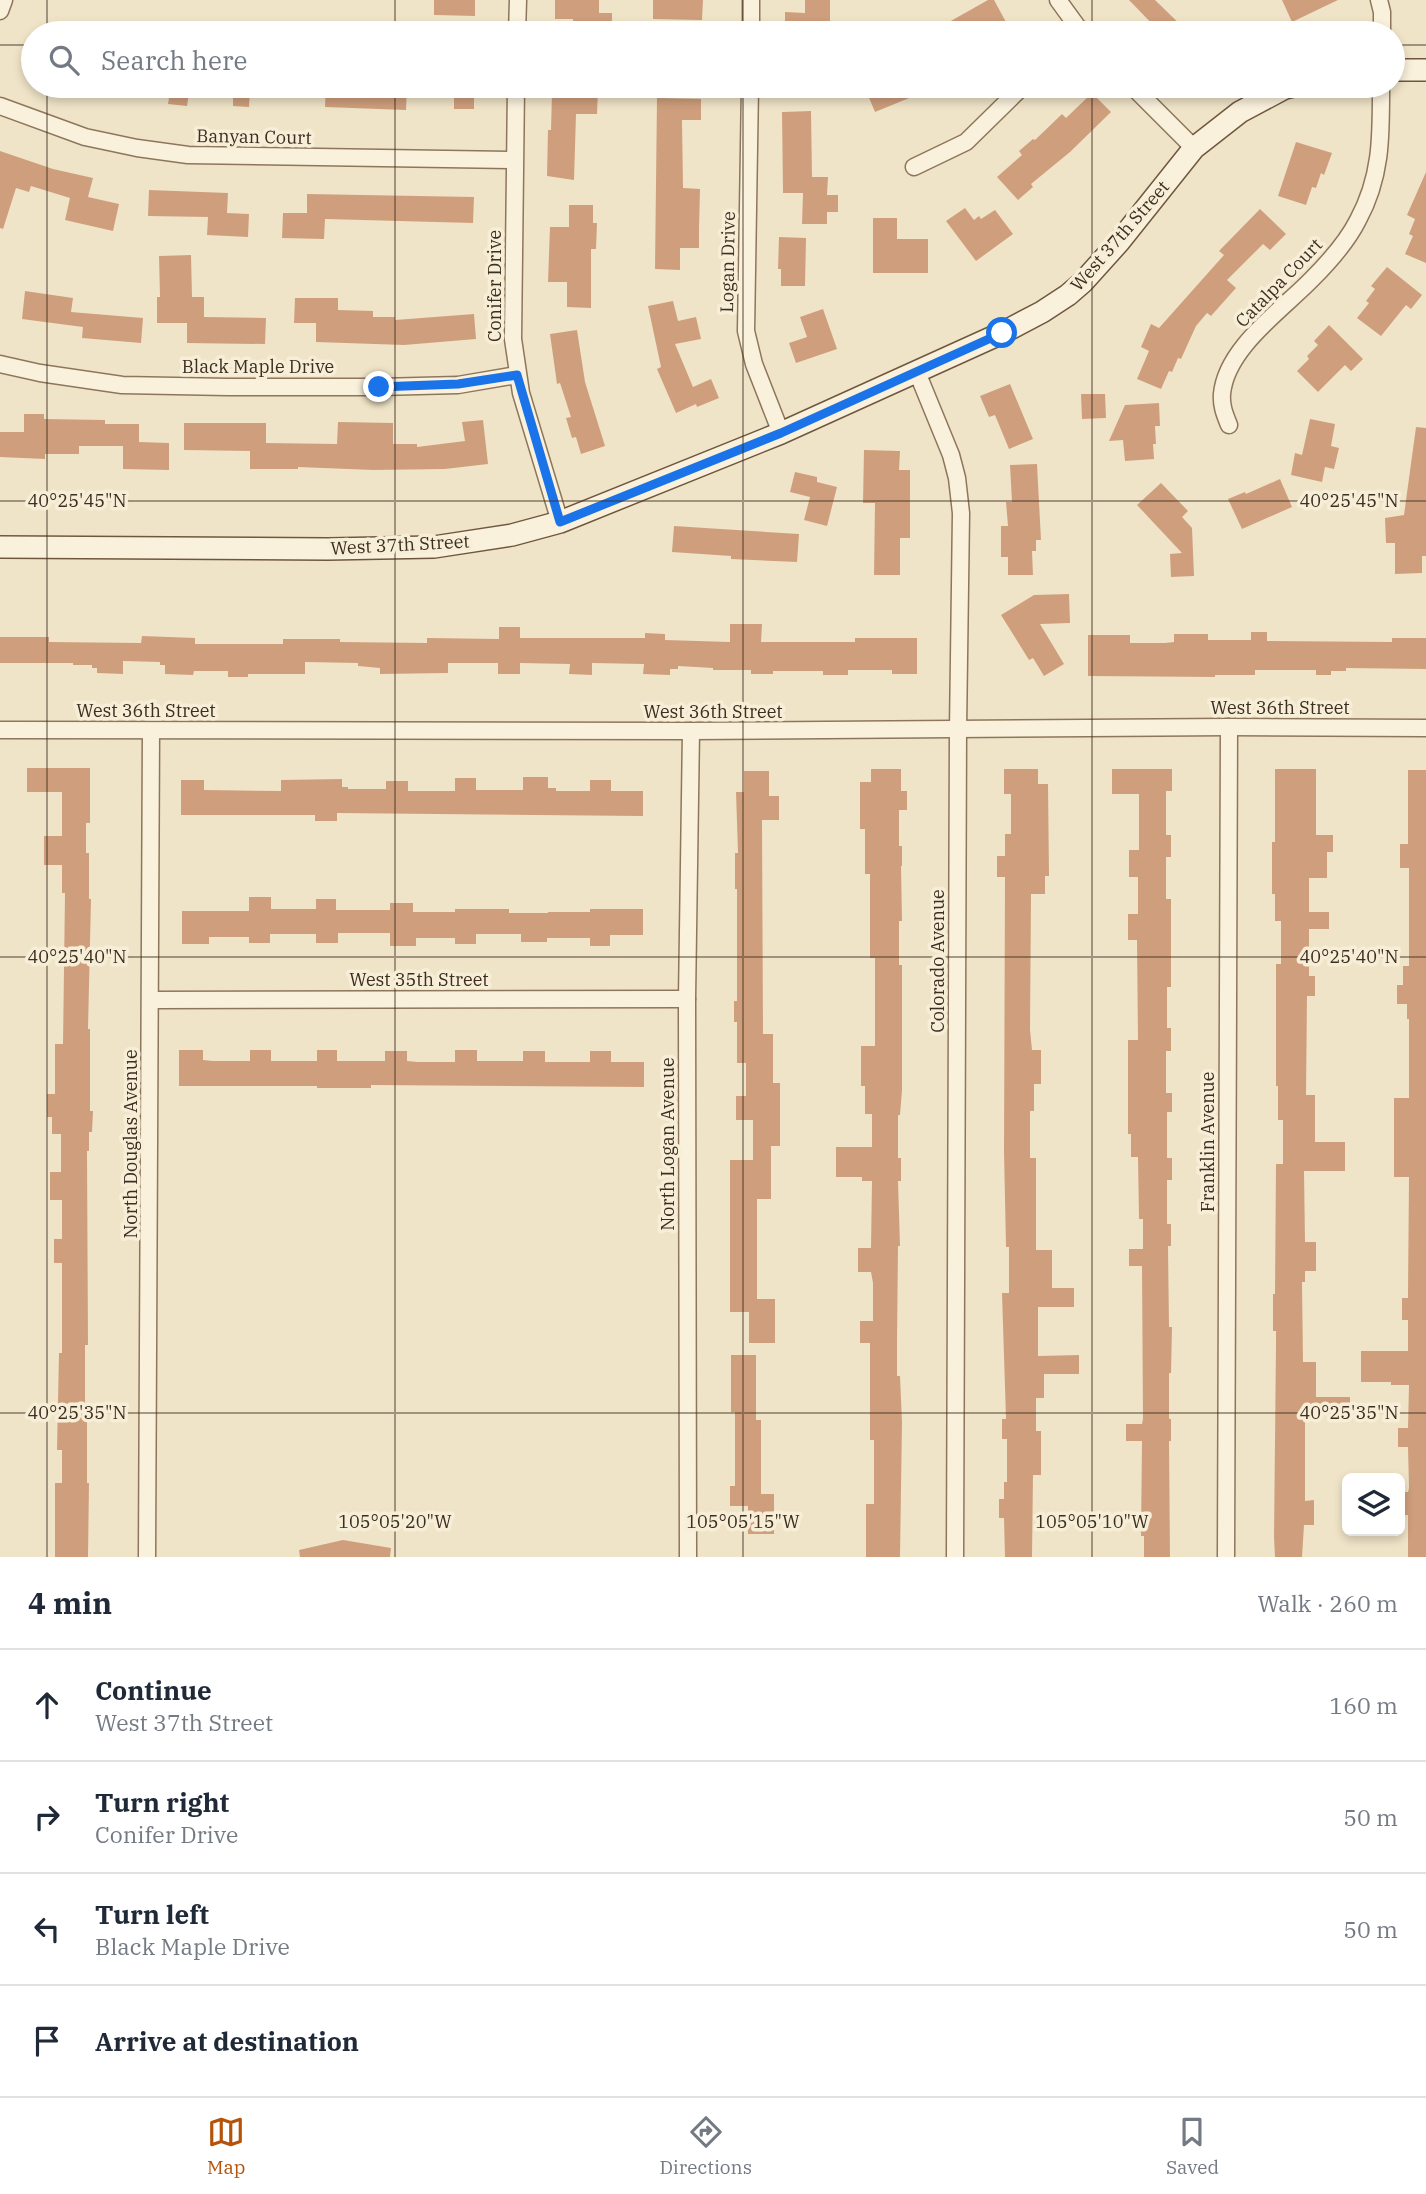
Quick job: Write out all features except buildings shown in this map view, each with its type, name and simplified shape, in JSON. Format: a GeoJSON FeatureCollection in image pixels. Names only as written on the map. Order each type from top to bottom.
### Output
{"type":"FeatureCollection","features":[{"type":"Feature","properties":{"kind":"street"},"geometry":{"type":"LineString","coordinates":[[0,11],[5,0]]}},
{"type":"Feature","properties":{"kind":"street"},"geometry":{"type":"LineString","coordinates":[[517,21],[518,0]]}},
{"type":"Feature","properties":{"kind":"street"},"geometry":{"type":"LineString","coordinates":[[751,0],[751,21]]}},
{"type":"Feature","properties":{"kind":"street"},"geometry":{"type":"LineString","coordinates":[[1058,0],[1072,21]]}},
{"type":"Feature","properties":{"kind":"street"},"geometry":{"type":"LineString","coordinates":[[1379,0],[1382,21]]}},
{"type":"Feature","properties":{"kind":"street"},"geometry":{"type":"LineString","coordinates":[[1405,70],[1426,70]]}},
{"type":"Feature","properties":{"kind":"street","name":"Conifer Drive"},"geometry":{"type":"LineString","coordinates":[[516,98],[513,339],[517,375],[560,522]]}},
{"type":"Feature","properties":{"kind":"street","name":"Logan Drive"},"geometry":{"type":"LineString","coordinates":[[750,98],[746,331],[754,365],[781,433]]}},
{"type":"Feature","properties":{"kind":"street"},"geometry":{"type":"LineString","coordinates":[[914,167],[966,142],[1011,98]]}},
{"type":"Feature","properties":{"kind":"street"},"geometry":{"type":"LineString","coordinates":[[1144,98],[1194,148]]}},
{"type":"Feature","properties":{"kind":"street","name":"West 37th Street"},"geometry":{"type":"LineString","coordinates":[[0,547],[434,547],[512,535],[560,522],[781,433],[1002,333],[1042,312],[1083,282],[1119,242],[1194,148],[1240,112],[1266,98]]}},
{"type":"Feature","properties":{"kind":"street","name":"Catalpa Court"},"geometry":{"type":"LineString","coordinates":[[1229,425],[1222,409],[1222,396],[1224,382],[1237,357],[1258,330],[1334,254],[1356,224],[1368,200],[1377,172],[1381,144],[1381,98]]}},
{"type":"Feature","properties":{"kind":"street","name":"Banyan Court"},"geometry":{"type":"LineString","coordinates":[[0,106],[85,137],[188,155],[514,160]]}},
{"type":"Feature","properties":{"kind":"street","name":"Black Maple Drive"},"geometry":{"type":"LineString","coordinates":[[0,364],[108,383],[149,385],[379,387],[458,384],[517,375]]}},
{"type":"Feature","properties":{"kind":"street","name":"Colorado Avenue"},"geometry":{"type":"LineString","coordinates":[[917,372],[951,455],[961,513],[955,1557]]}},
{"type":"Feature","properties":{"kind":"street","name":"Franklin Avenue"},"geometry":{"type":"LineString","coordinates":[[1226,1557],[1229,727]]}},
{"type":"Feature","properties":{"kind":"street","name":"West 36th Street"},"geometry":{"type":"LineString","coordinates":[[0,730],[1426,728]]}},
{"type":"Feature","properties":{"kind":"street","name":"North Douglas Avenue"},"geometry":{"type":"LineString","coordinates":[[147,1557],[151,731]]}},
{"type":"Feature","properties":{"kind":"street","name":"North Logan Avenue"},"geometry":{"type":"LineString","coordinates":[[688,1557],[687,999],[691,731]]}},
{"type":"Feature","properties":{"kind":"street","name":"West 35th Street"},"geometry":{"type":"LineString","coordinates":[[151,1000],[687,999]]}},
{"type":"Feature","properties":{"kind":"route"},"geometry":{"type":"LineString","coordinates":[[379,387],[458,384],[517,375],[560,522],[781,433],[1002,333]]}}]}
